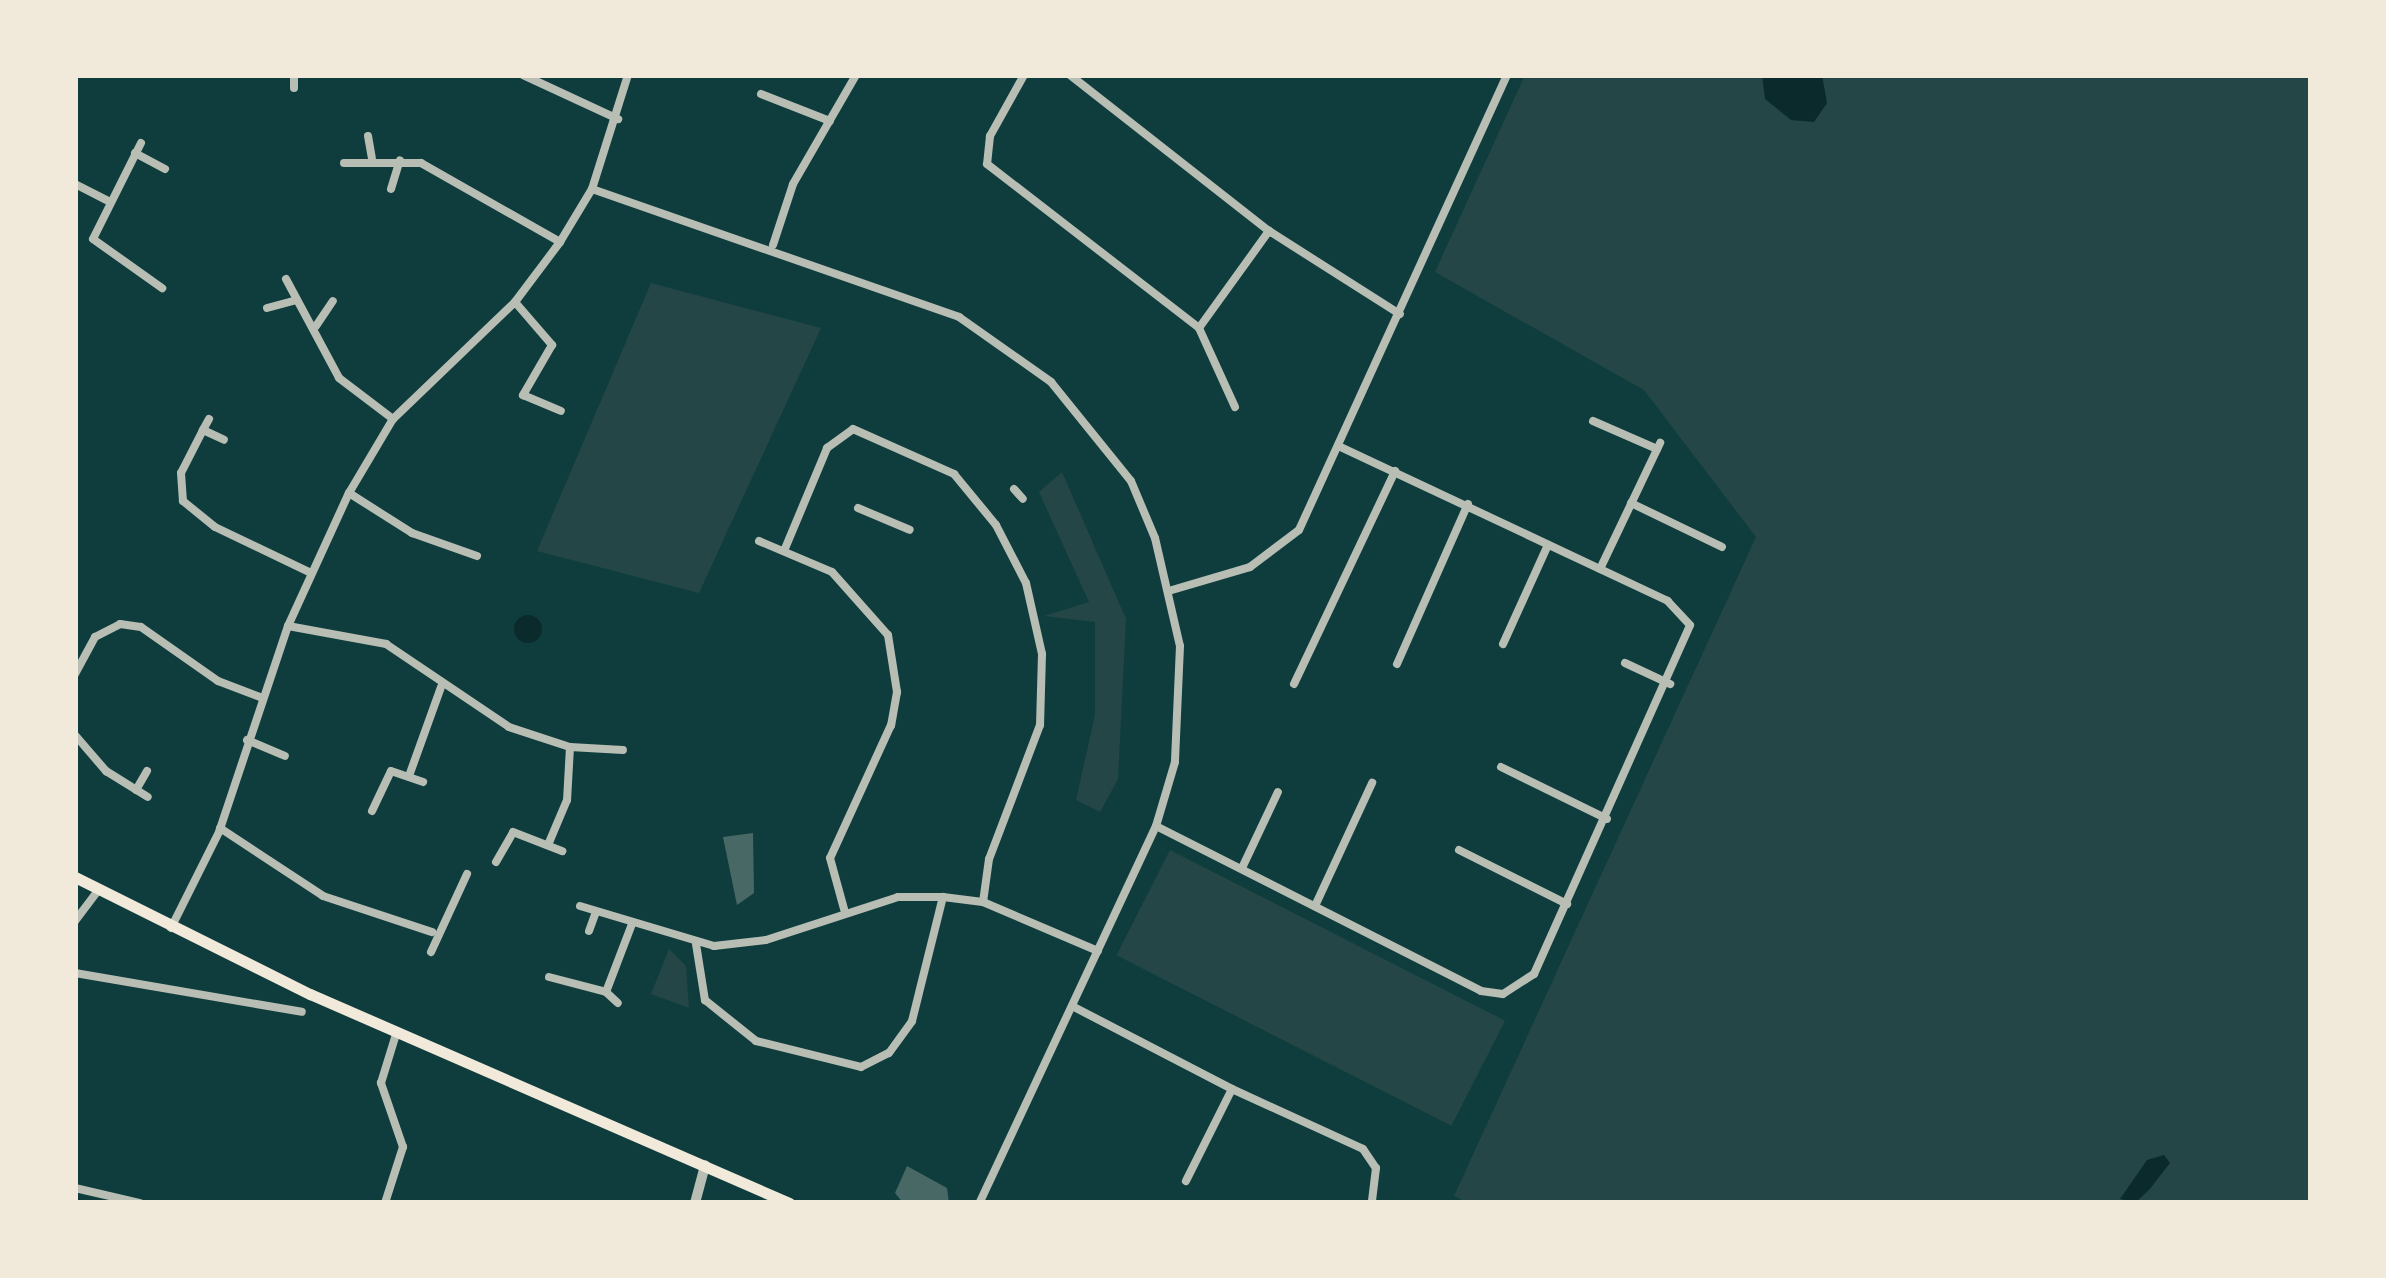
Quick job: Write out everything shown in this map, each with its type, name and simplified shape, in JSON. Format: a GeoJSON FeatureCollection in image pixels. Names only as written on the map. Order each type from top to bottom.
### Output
{"type":"FeatureCollection","features":[{"type":"Feature","properties":{"kind":"main road"},"geometry":{"type":"LineString","coordinates":[[75,877],[96,893],[397,1032],[790,1203]]}},
{"type":"Feature","properties":{"kind":"street"},"geometry":{"type":"LineString","coordinates":[[294,75],[294,88]]}},
{"type":"Feature","properties":{"kind":"street"},"geometry":{"type":"LineString","coordinates":[[522,75],[618,119]]}},
{"type":"Feature","properties":{"kind":"street"},"geometry":{"type":"LineString","coordinates":[[171,928],[220,828],[260,697],[310,572],[349,493],[394,420],[515,302],[560,242],[592,189],[618,119],[628,75]]}},
{"type":"Feature","properties":{"kind":"street"},"geometry":{"type":"LineString","coordinates":[[773,246],[793,184],[856,75]]}},
{"type":"Feature","properties":{"kind":"street"},"geometry":{"type":"LineString","coordinates":[[1024,75],[990,136],[987,164],[1199,328],[1235,406]]}},
{"type":"Feature","properties":{"kind":"street"},"geometry":{"type":"LineString","coordinates":[[1070,75],[1270,231],[1400,314]]}},
{"type":"Feature","properties":{"kind":"street"},"geometry":{"type":"LineString","coordinates":[[1172,590],[1278,554],[1299,530],[1507,75]]}},
{"type":"Feature","properties":{"kind":"street"},"geometry":{"type":"LineString","coordinates":[[761,94],[830,121]]}},
{"type":"Feature","properties":{"kind":"street"},"geometry":{"type":"LineString","coordinates":[[368,136],[372,158]]}},
{"type":"Feature","properties":{"kind":"street"},"geometry":{"type":"LineString","coordinates":[[141,143],[93,227],[98,250],[162,288]]}},
{"type":"Feature","properties":{"kind":"street"},"geometry":{"type":"LineString","coordinates":[[135,153],[165,169]]}},
{"type":"Feature","properties":{"kind":"street"},"geometry":{"type":"LineString","coordinates":[[344,163],[372,158],[400,160],[560,242]]}},
{"type":"Feature","properties":{"kind":"street"},"geometry":{"type":"LineString","coordinates":[[391,189],[400,160]]}},
{"type":"Feature","properties":{"kind":"street"},"geometry":{"type":"LineString","coordinates":[[150,173],[155,164]]}},
{"type":"Feature","properties":{"kind":"street"},"geometry":{"type":"LineString","coordinates":[[75,184],[107,200]]}},
{"type":"Feature","properties":{"kind":"street"},"geometry":{"type":"LineString","coordinates":[[592,189],[773,246],[960,317],[1051,382],[1131,480],[1172,590],[1179,734],[1156,826],[978,1203]]}},
{"type":"Feature","properties":{"kind":"street"},"geometry":{"type":"LineString","coordinates":[[1199,328],[1270,231]]}},
{"type":"Feature","properties":{"kind":"street"},"geometry":{"type":"LineString","coordinates":[[286,279],[294,301],[316,326],[339,378],[394,420]]}},
{"type":"Feature","properties":{"kind":"street"},"geometry":{"type":"LineString","coordinates":[[267,308],[294,301]]}},
{"type":"Feature","properties":{"kind":"street"},"geometry":{"type":"LineString","coordinates":[[316,326],[333,301]]}},
{"type":"Feature","properties":{"kind":"street"},"geometry":{"type":"LineString","coordinates":[[515,302],[552,345],[522,395],[561,410]]}},
{"type":"Feature","properties":{"kind":"street"},"geometry":{"type":"LineString","coordinates":[[1229,396],[1242,390]]}},
{"type":"Feature","properties":{"kind":"street"},"geometry":{"type":"LineString","coordinates":[[209,420],[181,474],[190,511],[310,572]]}},
{"type":"Feature","properties":{"kind":"street"},"geometry":{"type":"LineString","coordinates":[[1593,420],[1658,446],[1600,569]]}},
{"type":"Feature","properties":{"kind":"street"},"geometry":{"type":"LineString","coordinates":[[784,552],[828,448],[853,429],[954,474],[996,525],[1026,583],[1042,654],[1040,725],[989,858],[983,902]]}},
{"type":"Feature","properties":{"kind":"street"},"geometry":{"type":"LineString","coordinates":[[203,430],[224,440]]}},
{"type":"Feature","properties":{"kind":"street"},"geometry":{"type":"LineString","coordinates":[[1156,826],[1503,994],[1534,974],[1686,649],[1682,610],[1468,504],[1338,446]]}},
{"type":"Feature","properties":{"kind":"street"},"geometry":{"type":"LineString","coordinates":[[1294,684],[1396,472]]}},
{"type":"Feature","properties":{"kind":"street"},"geometry":{"type":"LineString","coordinates":[[1014,488],[1023,498]]}},
{"type":"Feature","properties":{"kind":"street"},"geometry":{"type":"LineString","coordinates":[[349,493],[412,534],[477,556]]}},
{"type":"Feature","properties":{"kind":"street"},"geometry":{"type":"LineString","coordinates":[[1631,503],[1722,547]]}},
{"type":"Feature","properties":{"kind":"street"},"geometry":{"type":"LineString","coordinates":[[1396,664],[1468,504]]}},
{"type":"Feature","properties":{"kind":"street"},"geometry":{"type":"LineString","coordinates":[[858,508],[910,530]]}},
{"type":"Feature","properties":{"kind":"street"},"geometry":{"type":"LineString","coordinates":[[759,540],[855,590],[881,621],[894,662],[891,724],[830,858],[844,910]]}},
{"type":"Feature","properties":{"kind":"street"},"geometry":{"type":"LineString","coordinates":[[1503,644],[1548,545]]}},
{"type":"Feature","properties":{"kind":"street"},"geometry":{"type":"LineString","coordinates":[[288,626],[386,644],[441,687],[509,728],[570,747],[623,750]]}},
{"type":"Feature","properties":{"kind":"street"},"geometry":{"type":"LineString","coordinates":[[75,674],[95,637],[141,627],[218,680],[260,697]]}},
{"type":"Feature","properties":{"kind":"street"},"geometry":{"type":"LineString","coordinates":[[1625,663],[1670,684]]}},
{"type":"Feature","properties":{"kind":"street"},"geometry":{"type":"LineString","coordinates":[[410,776],[441,687]]}},
{"type":"Feature","properties":{"kind":"street"},"geometry":{"type":"LineString","coordinates":[[75,735],[148,797]]}},
{"type":"Feature","properties":{"kind":"street"},"geometry":{"type":"LineString","coordinates":[[248,740],[284,756]]}},
{"type":"Feature","properties":{"kind":"street"},"geometry":{"type":"LineString","coordinates":[[548,845],[567,800],[570,747]]}},
{"type":"Feature","properties":{"kind":"street"},"geometry":{"type":"LineString","coordinates":[[1501,767],[1606,819]]}},
{"type":"Feature","properties":{"kind":"street"},"geometry":{"type":"LineString","coordinates":[[136,790],[147,771]]}},
{"type":"Feature","properties":{"kind":"street"},"geometry":{"type":"LineString","coordinates":[[372,811],[391,772],[423,782]]}},
{"type":"Feature","properties":{"kind":"street"},"geometry":{"type":"LineString","coordinates":[[1315,906],[1372,783]]}},
{"type":"Feature","properties":{"kind":"street"},"geometry":{"type":"LineString","coordinates":[[1242,868],[1278,792]]}},
{"type":"Feature","properties":{"kind":"street"},"geometry":{"type":"LineString","coordinates":[[220,828],[323,896],[432,932]]}},
{"type":"Feature","properties":{"kind":"street"},"geometry":{"type":"LineString","coordinates":[[496,862],[513,832],[562,851]]}},
{"type":"Feature","properties":{"kind":"street"},"geometry":{"type":"LineString","coordinates":[[1459,850],[1566,904]]}},
{"type":"Feature","properties":{"kind":"street"},"geometry":{"type":"LineString","coordinates":[[431,952],[432,932],[467,874]]}},
{"type":"Feature","properties":{"kind":"street"},"geometry":{"type":"LineString","coordinates":[[75,921],[96,893]]}},
{"type":"Feature","properties":{"kind":"street"},"geometry":{"type":"LineString","coordinates":[[696,944],[696,978],[717,1013],[756,1041],[861,1067],[889,1053],[912,1022],[943,897]]}},
{"type":"Feature","properties":{"kind":"street"},"geometry":{"type":"LineString","coordinates":[[580,906],[696,944],[766,940],[844,910],[943,897],[983,902],[1098,951]]}},
{"type":"Feature","properties":{"kind":"street"},"geometry":{"type":"LineString","coordinates":[[589,931],[596,912]]}},
{"type":"Feature","properties":{"kind":"street"},"geometry":{"type":"LineString","coordinates":[[606,992],[632,924]]}},
{"type":"Feature","properties":{"kind":"street"},"geometry":{"type":"LineString","coordinates":[[75,973],[302,1012]]}},
{"type":"Feature","properties":{"kind":"street"},"geometry":{"type":"LineString","coordinates":[[549,978],[606,992],[618,1003]]}},
{"type":"Feature","properties":{"kind":"street"},"geometry":{"type":"LineString","coordinates":[[1072,1006],[1363,1150],[1376,1168],[1372,1203]]}},
{"type":"Feature","properties":{"kind":"street"},"geometry":{"type":"LineString","coordinates":[[385,1203],[403,1146],[381,1083],[397,1032]]}},
{"type":"Feature","properties":{"kind":"street"},"geometry":{"type":"LineString","coordinates":[[1186,1181],[1232,1088]]}},
{"type":"Feature","properties":{"kind":"street"},"geometry":{"type":"LineString","coordinates":[[694,1203],[706,1165]]}},
{"type":"Feature","properties":{"kind":"street"},"geometry":{"type":"LineString","coordinates":[[75,1188],[140,1203]]}},
{"type":"Feature","properties":{"kind":"shaded area"},"geometry":{"type":"Polygon","coordinates":[[[1525,75],[2311,75],[2311,1203],[1468,1203],[1454,1196],[1756,537],[1644,390],[1435,272],[1525,75]]]}},
{"type":"Feature","properties":{"kind":"shaded area"},"geometry":{"type":"Polygon","coordinates":[[[1762,75],[1822,75],[1827,103],[1814,122],[1791,120],[1765,99],[1762,75]]]}},
{"type":"Feature","properties":{"kind":"shaded area"},"geometry":{"type":"Polygon","coordinates":[[[651,283],[821,328],[699,593],[537,551],[651,283]]]}},
{"type":"Feature","properties":{"kind":"shaded area"},"geometry":{"type":"Polygon","coordinates":[[[1062,472],[1126,619],[1118,779],[1100,812],[1076,800],[1095,715],[1095,622],[1044,616],[1089,602],[1039,492],[1062,472]]]}},
{"type":"Feature","properties":{"kind":"shaded area"},"geometry":{"type":"Polygon","coordinates":[[[528,615],[538,619],[542,629],[538,639],[528,643],[518,639],[514,629],[518,619],[528,615]]]}},
{"type":"Feature","properties":{"kind":"shaded area"},"geometry":{"type":"Polygon","coordinates":[[[1170,850],[1505,1021],[1451,1126],[1116,955],[1170,850]]]}},
{"type":"Feature","properties":{"kind":"shaded area"},"geometry":{"type":"Polygon","coordinates":[[[669,949],[686,966],[689,1008],[651,994],[669,949]]]}},
{"type":"Feature","properties":{"kind":"shaded area"},"geometry":{"type":"Polygon","coordinates":[[[2164,1155],[2170,1163],[2149,1190],[2136,1202],[2120,1199],[2147,1160],[2164,1155]]]}},
{"type":"Feature","properties":{"kind":"building"},"geometry":{"type":"Polygon","coordinates":[[[753,833],[754,893],[737,905],[723,837],[753,833]]]}},
{"type":"Feature","properties":{"kind":"building"},"geometry":{"type":"Polygon","coordinates":[[[907,1166],[947,1188],[949,1203],[903,1203],[895,1193],[907,1166]]]}}]}
